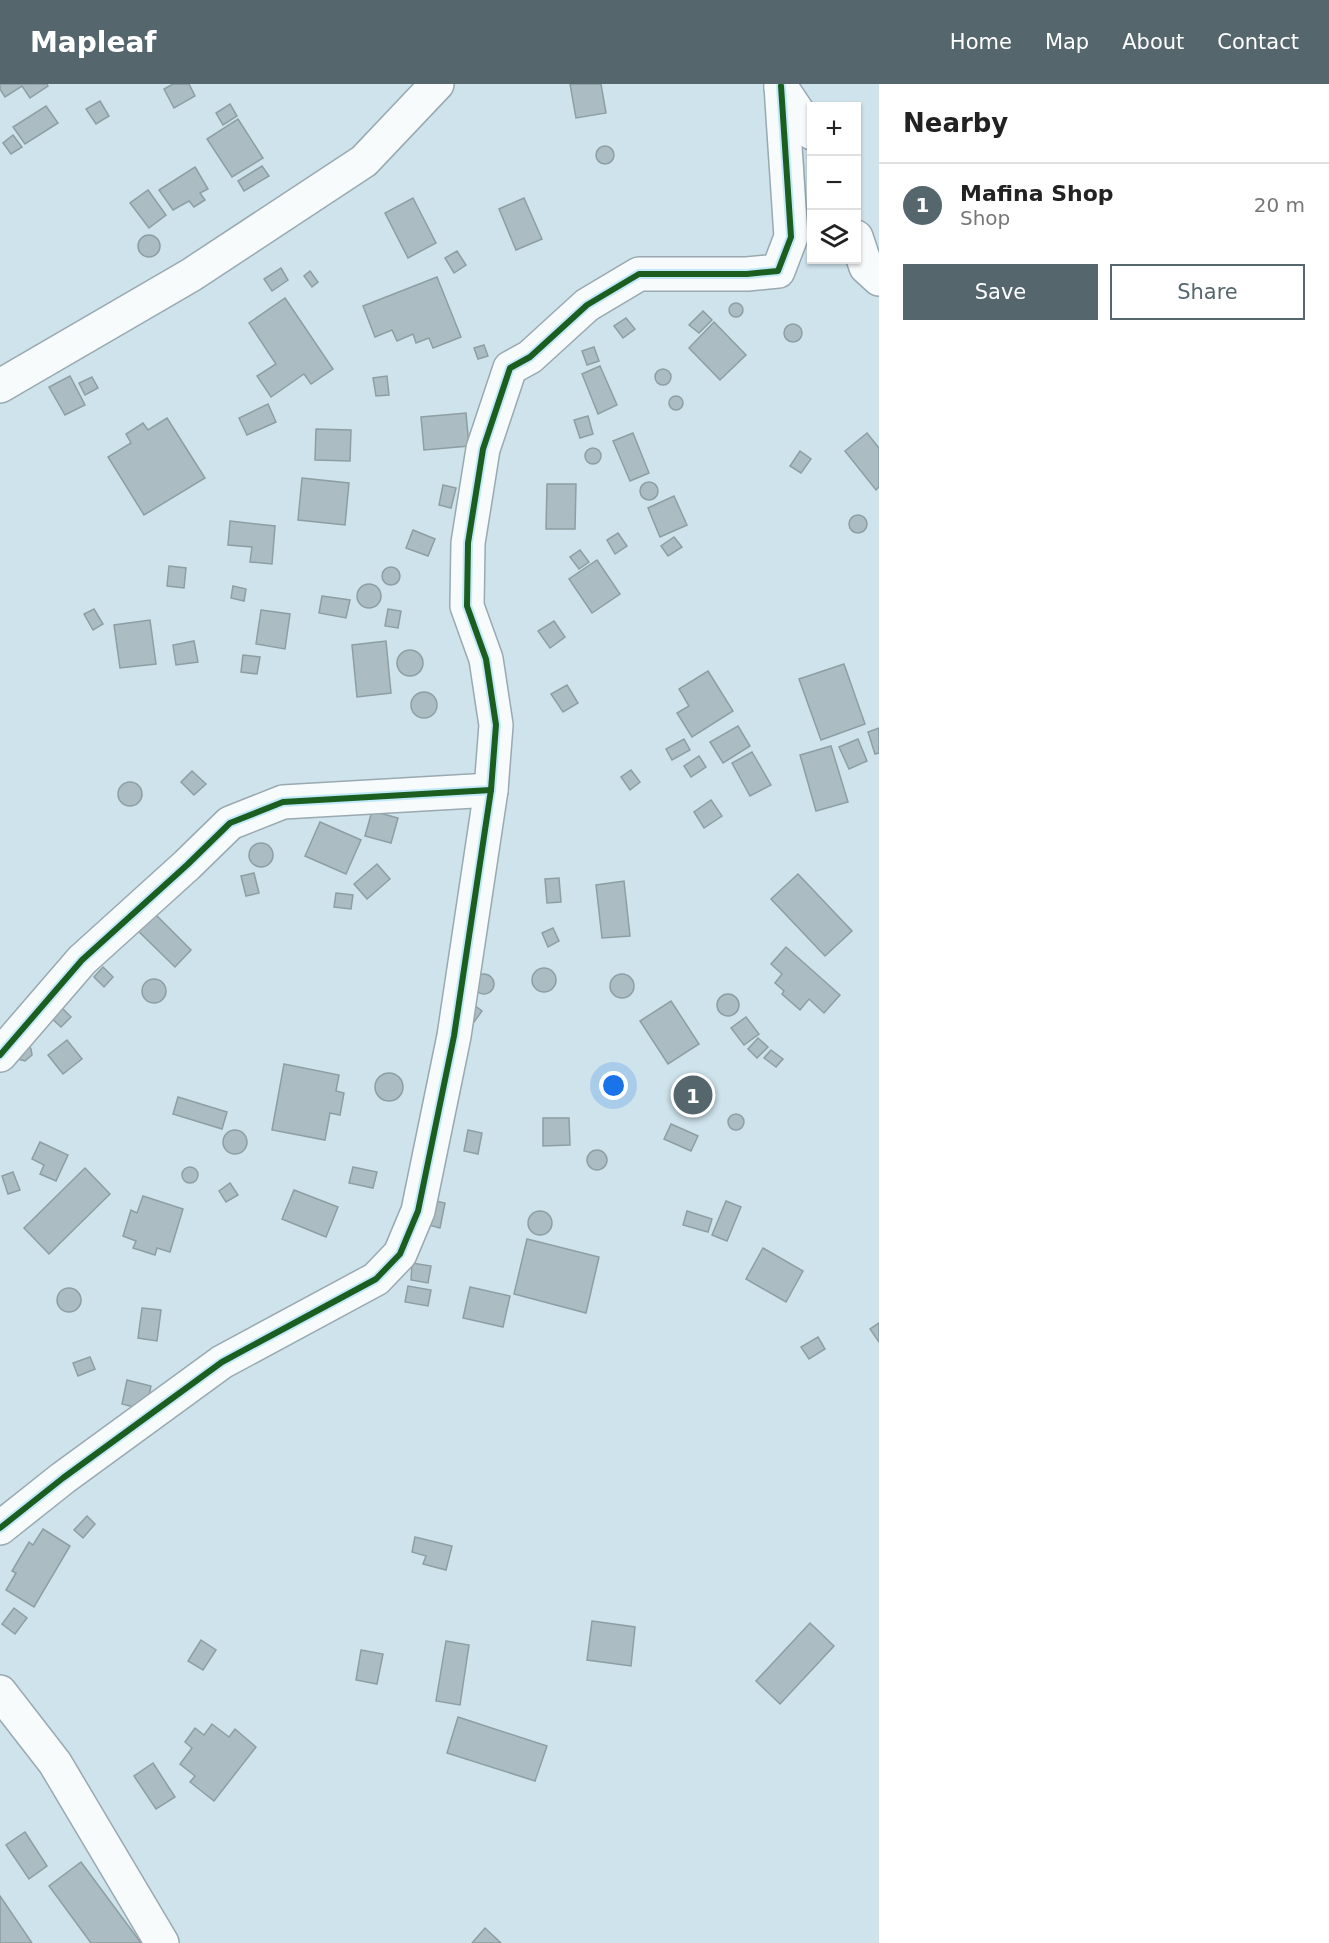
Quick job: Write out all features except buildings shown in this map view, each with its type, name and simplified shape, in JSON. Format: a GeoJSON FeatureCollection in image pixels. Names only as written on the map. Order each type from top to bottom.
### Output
{"type":"FeatureCollection","features":[{"type":"Feature","properties":{"kind":"street"},"geometry":{"type":"LineString","coordinates":[[0,386],[191,275],[364,161],[437,84]]}},
{"type":"Feature","properties":{"kind":"street"},"geometry":{"type":"LineString","coordinates":[[779,85],[807,126]]}},
{"type":"Feature","properties":{"kind":"street"},"geometry":{"type":"LineString","coordinates":[[0,1528],[63,1478],[222,1362],[376,1279],[400,1254],[418,1212],[454,1036],[491,790],[496,725],[486,659],[466,606],[468,543],[483,449],[510,368],[530,357],[587,305],[639,274],[747,274],[778,271],[790,237],[779,85]]}},
{"type":"Feature","properties":{"kind":"street"},"geometry":{"type":"LineString","coordinates":[[861,252],[866,267],[879,279]]}},
{"type":"Feature","properties":{"kind":"street"},"geometry":{"type":"LineString","coordinates":[[0,1055],[82,960],[188,865],[230,823],[283,802],[491,790]]}},
{"type":"Feature","properties":{"kind":"street"},"geometry":{"type":"LineString","coordinates":[[0,1692],[55,1763],[162,1943]]}},
{"type":"Feature","properties":{"kind":"cycle path"},"geometry":{"type":"LineString","coordinates":[[0,1528],[63,1478],[222,1362],[376,1279],[400,1254],[418,1211],[454,1036],[491,790],[496,725],[486,659],[467,606],[468,543],[483,449],[510,368],[530,357],[587,305],[639,274],[747,274],[778,271],[791,237],[781,86]]}},
{"type":"Feature","properties":{"kind":"cycle path"},"geometry":{"type":"LineString","coordinates":[[0,1055],[82,960],[230,823],[283,802],[491,790]]}},
{"type":"Feature","properties":{"kind":"place","name":"Mafina Shop"},"geometry":{"type":"Point","coordinates":[693,1095]}}]}
